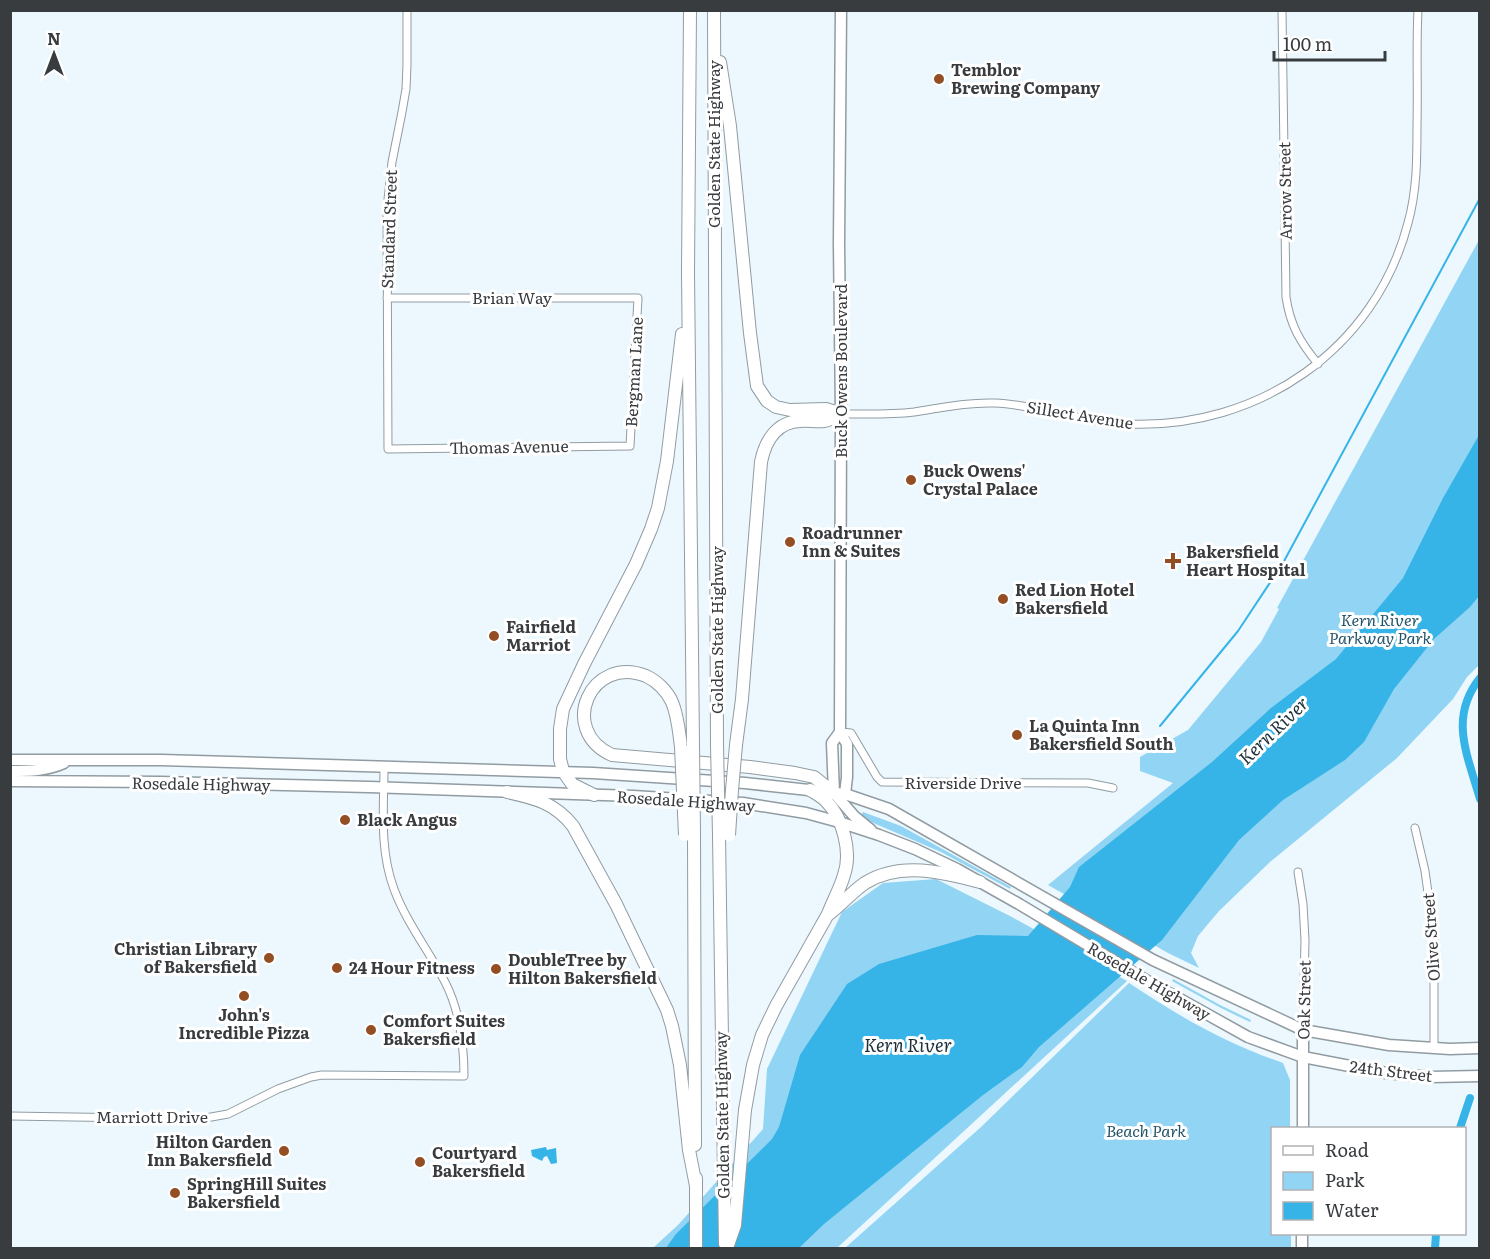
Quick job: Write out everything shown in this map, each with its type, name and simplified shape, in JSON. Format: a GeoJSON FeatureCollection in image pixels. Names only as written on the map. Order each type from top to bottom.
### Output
{"type":"FeatureCollection","features":[{"type":"Feature","properties":{"kind":"highway","name":"Golden State Highway"},"geometry":{"type":"LineString","coordinates":[[690,16],[688,273],[693,744],[690,834],[695,939],[696,1248]]}},
{"type":"Feature","properties":{"kind":"highway"},"geometry":{"type":"LineString","coordinates":[[714,17],[730,126],[755,381],[763,396],[776,407],[790,410],[826,409],[841,414]]}},
{"type":"Feature","properties":{"kind":"highway","name":"Golden State Highway"},"geometry":{"type":"LineString","coordinates":[[714,17],[717,745],[724,835],[719,856],[722,1128],[726,1248]]}},
{"type":"Feature","properties":{"kind":"highway"},"geometry":{"type":"LineString","coordinates":[[594,795],[572,784],[562,771],[560,729],[563,709],[584,663],[636,564],[658,508],[675,406],[688,273]]}},
{"type":"Feature","properties":{"kind":"highway"},"geometry":{"type":"LineString","coordinates":[[724,835],[732,790],[742,699],[761,462],[765,446],[771,436],[785,424],[800,421],[826,421],[841,414]]}},
{"type":"Feature","properties":{"kind":"highway"},"geometry":{"type":"LineString","coordinates":[[690,834],[681,747],[678,725],[671,701],[665,691],[651,678],[633,672],[616,673],[596,684],[585,702],[584,725],[592,740],[603,751],[612,755],[750,767],[814,777],[836,798],[839,822],[845,841],[847,864],[844,876],[828,914],[781,996],[762,1035],[753,1065],[745,1110],[735,1225],[726,1248]]}},
{"type":"Feature","properties":{"kind":"highway"},"geometry":{"type":"LineString","coordinates":[[810,790],[820,796],[836,798]]}},
{"type":"Feature","properties":{"kind":"highway"},"geometry":{"type":"LineString","coordinates":[[507,792],[529,796],[552,806],[573,826],[616,904],[667,1010],[677,1045],[696,1186]]}},
{"type":"Feature","properties":{"kind":"highway"},"geometry":{"type":"LineString","coordinates":[[828,914],[867,882],[900,871],[945,872],[980,882]]}},
{"type":"Feature","properties":{"kind":"main road","name":"Buck Owens Boulevard"},"geometry":{"type":"LineString","coordinates":[[836,798],[832,743],[840,732],[841,10]]}},
{"type":"Feature","properties":{"kind":"main road"},"geometry":{"type":"LineString","coordinates":[[10,753],[45,754],[70,760]]}},
{"type":"Feature","properties":{"kind":"main road","name":"Rosedale Highway"},"geometry":{"type":"LineString","coordinates":[[10,760],[161,760],[562,771],[698,779],[810,790]]}},
{"type":"Feature","properties":{"kind":"main road"},"geometry":{"type":"LineString","coordinates":[[10,771],[39,771],[56,767],[70,760]]}},
{"type":"Feature","properties":{"kind":"main road","name":"Rosedale Highway"},"geometry":{"type":"LineString","coordinates":[[10,781],[160,782],[594,795],[711,800],[806,813],[879,835],[957,869],[1150,983],[1248,1037],[1303,1057]]}},
{"type":"Feature","properties":{"kind":"main road","name":"Rosedale Highway"},"geometry":{"type":"LineString","coordinates":[[836,798],[889,809],[1153,960],[1303,1030]]}},
{"type":"Feature","properties":{"kind":"main road"},"geometry":{"type":"LineString","coordinates":[[806,813],[836,798],[854,816],[879,835]]}},
{"type":"Feature","properties":{"kind":"main road","name":"24th Street"},"geometry":{"type":"LineString","coordinates":[[1303,1030],[1389,1045],[1479,1048]]}},
{"type":"Feature","properties":{"kind":"main road","name":"Oak Street"},"geometry":{"type":"LineString","coordinates":[[1303,1030],[1303,1127]]}},
{"type":"Feature","properties":{"kind":"main road","name":"24th Street"},"geometry":{"type":"LineString","coordinates":[[1303,1057],[1402,1075],[1479,1076]]}},
{"type":"Feature","properties":{"kind":"street","name":"Standard Street"},"geometry":{"type":"LineString","coordinates":[[388,449],[388,185],[406,89],[407,10]]}},
{"type":"Feature","properties":{"kind":"street","name":"Arrow Street"},"geometry":{"type":"LineString","coordinates":[[1281,10],[1286,297],[1292,323],[1298,336],[1318,364]]}},
{"type":"Feature","properties":{"kind":"street","name":"Sillect Avenue"},"geometry":{"type":"LineString","coordinates":[[841,414],[898,414],[964,404],[993,403],[1041,408],[1102,422],[1173,424],[1197,420],[1242,407],[1281,389],[1318,364],[1345,338],[1372,304],[1393,267],[1408,223],[1417,162],[1418,10]]}},
{"type":"Feature","properties":{"kind":"street","name":"Brian Way"},"geometry":{"type":"LineString","coordinates":[[387,298],[638,298]]}},
{"type":"Feature","properties":{"kind":"street","name":"Bergman Lane"},"geometry":{"type":"LineString","coordinates":[[630,446],[638,298]]}},
{"type":"Feature","properties":{"kind":"street","name":"Thomas Avenue"},"geometry":{"type":"LineString","coordinates":[[388,449],[630,446]]}},
{"type":"Feature","properties":{"kind":"street","name":"Riverside Drive"},"geometry":{"type":"LineString","coordinates":[[840,732],[851,733],[882,782],[1088,783],[1113,788]]}},
{"type":"Feature","properties":{"kind":"street"},"geometry":{"type":"LineString","coordinates":[[384,766],[384,788]]}},
{"type":"Feature","properties":{"kind":"street","name":"Marriott Drive"},"geometry":{"type":"LineString","coordinates":[[10,1116],[214,1118],[228,1114],[278,1089],[322,1075],[464,1076],[462,1033],[452,999],[445,982],[401,906],[388,872],[383,836],[384,788]]}},
{"type":"Feature","properties":{"kind":"street","name":"Olive Street"},"geometry":{"type":"LineString","coordinates":[[1415,828],[1425,871],[1434,936],[1434,1048]]}},
{"type":"Feature","properties":{"kind":"street","name":"Oak Street"},"geometry":{"type":"LineString","coordinates":[[1298,872],[1305,940],[1303,1030]]}},
{"type":"Feature","properties":{"kind":"green space","name":"Kern River Parkway Park"},"geometry":{"type":"Polygon","coordinates":[[[1479,240],[1479,665],[1467,677],[1453,699],[1397,758],[1270,862],[1219,911],[1198,936],[1191,953],[1199,968],[1048,885],[1173,783],[1140,771],[1140,757],[1188,730],[1261,642],[1279,609],[1277,608],[1479,240]]]}},
{"type":"Feature","properties":{"kind":"green space"},"geometry":{"type":"Polygon","coordinates":[[[863,812],[901,826],[1011,887],[1010,889],[941,852],[871,822],[861,815],[863,812]]]}},
{"type":"Feature","properties":{"kind":"green space"},"geometry":{"type":"Polygon","coordinates":[[[936,879],[1010,916],[1127,981],[837,1248],[653,1248],[679,1224],[763,1129],[767,1069],[842,912],[883,883],[936,879]]]}},
{"type":"Feature","properties":{"kind":"green space"},"geometry":{"type":"Polygon","coordinates":[[[1173,979],[1251,1020],[1250,1022],[1172,981],[1173,979]]]}},
{"type":"Feature","properties":{"kind":"green space","name":"Beach Park"},"geometry":{"type":"Polygon","coordinates":[[[1129,983],[1203,1028],[1283,1063],[1290,1080],[1290,1127],[1271,1127],[1271,1235],[1291,1235],[1291,1248],[845,1248],[981,1127],[1129,983]]]}},
{"type":"Feature","properties":{"kind":"water","name":"Kern River"},"geometry":{"type":"Polygon","coordinates":[[[1479,435],[1479,596],[1434,639],[1394,689],[1364,742],[1345,760],[1283,800],[1239,840],[1162,940],[1039,1047],[1022,1067],[983,1095],[824,1224],[799,1248],[666,1248],[676,1234],[772,1139],[779,1127],[800,1055],[847,984],[879,964],[977,935],[1028,936],[1070,887],[1079,867],[1212,762],[1271,708],[1336,659],[1403,578],[1443,498],[1479,435]]]}},
{"type":"Feature","properties":{"kind":"water"},"geometry":{"type":"Polygon","coordinates":[[[546,1147],[547,1150],[556,1148],[557,1163],[551,1164],[547,1156],[542,1161],[532,1156],[531,1150],[546,1147]]]}},
{"type":"Feature","properties":{"kind":"waterway"},"geometry":{"type":"LineString","coordinates":[[1160,726],[1238,631],[1283,563],[1480,198]]}},
{"type":"Feature","properties":{"kind":"waterway"},"geometry":{"type":"LineString","coordinates":[[1480,678],[1470,693],[1463,723],[1466,752],[1480,799]]}},
{"type":"Feature","properties":{"kind":"waterway"},"geometry":{"type":"LineString","coordinates":[[1460,1127],[1470,1098]]}},
{"type":"Feature","properties":{"kind":"waterway"},"geometry":{"type":"LineString","coordinates":[[1435,1248],[1436,1235]]}},
{"type":"Feature","properties":{"kind":"place","name":"Temblor Brewing Company"},"geometry":{"type":"Point","coordinates":[939,79]}},
{"type":"Feature","properties":{"kind":"place","name":"Buck Owens' Crystal Palace"},"geometry":{"type":"Point","coordinates":[911,480]}},
{"type":"Feature","properties":{"kind":"place","name":"Roadrunner Inn & Suites"},"geometry":{"type":"Point","coordinates":[790,542]}},
{"type":"Feature","properties":{"kind":"place","name":"Bakersfield Heart Hospital"},"geometry":{"type":"Point","coordinates":[1173,561]}},
{"type":"Feature","properties":{"kind":"place","name":"Red Lion Hotel Bakersfield"},"geometry":{"type":"Point","coordinates":[1003,599]}},
{"type":"Feature","properties":{"kind":"place","name":"Fairfield Marriot"},"geometry":{"type":"Point","coordinates":[494,636]}},
{"type":"Feature","properties":{"kind":"place","name":"La Quinta Inn Bakersfield South"},"geometry":{"type":"Point","coordinates":[1017,735]}},
{"type":"Feature","properties":{"kind":"place","name":"Black Angus"},"geometry":{"type":"Point","coordinates":[345,820]}},
{"type":"Feature","properties":{"kind":"place","name":"Christian Library of Bakersfield"},"geometry":{"type":"Point","coordinates":[269,958]}},
{"type":"Feature","properties":{"kind":"place","name":"24 Hour Fitness"},"geometry":{"type":"Point","coordinates":[337,968]}},
{"type":"Feature","properties":{"kind":"place","name":"DoubleTree by Hilton Bakersfield"},"geometry":{"type":"Point","coordinates":[496,969]}},
{"type":"Feature","properties":{"kind":"place","name":"John's Incredible Pizza"},"geometry":{"type":"Point","coordinates":[244,996]}},
{"type":"Feature","properties":{"kind":"place","name":"Comfort Suites Bakersfield"},"geometry":{"type":"Point","coordinates":[371,1030]}},
{"type":"Feature","properties":{"kind":"place","name":"Hilton Garden Inn Bakersfield"},"geometry":{"type":"Point","coordinates":[284,1151]}},
{"type":"Feature","properties":{"kind":"place","name":"Courtyard Bakersfield"},"geometry":{"type":"Point","coordinates":[420,1162]}},
{"type":"Feature","properties":{"kind":"place","name":"SpringHill Suites Bakersfield"},"geometry":{"type":"Point","coordinates":[175,1193]}}]}
